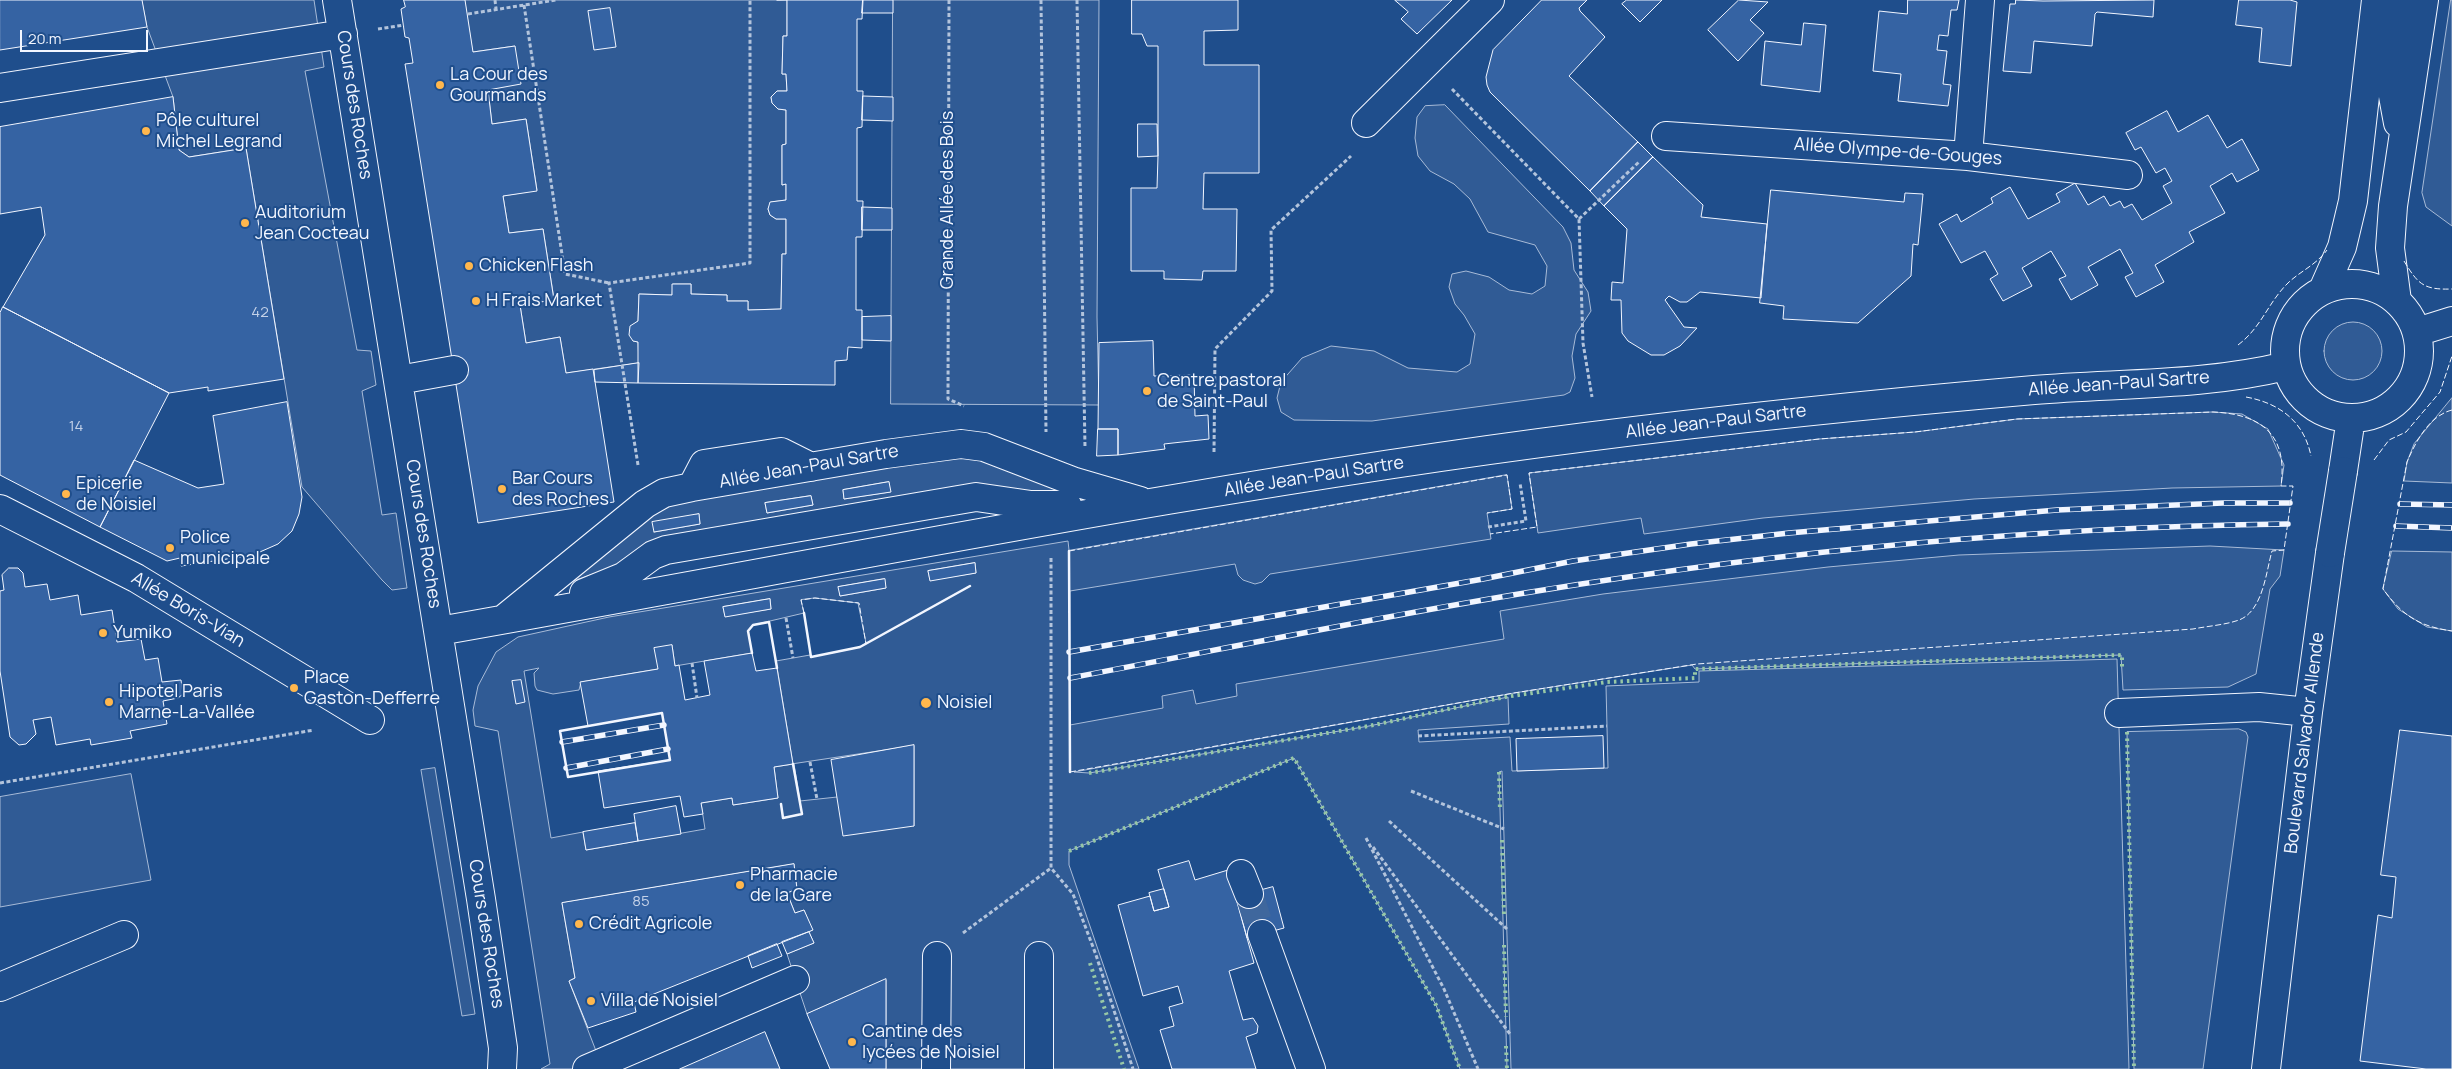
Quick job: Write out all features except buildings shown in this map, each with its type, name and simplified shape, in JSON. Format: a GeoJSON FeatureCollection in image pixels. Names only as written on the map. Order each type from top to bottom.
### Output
{"type":"FeatureCollection","features":[{"type":"Feature","properties":{"kind":"street","name":"Cours des Roches"},"geometry":{"type":"LineString","coordinates":[[337,0],[497,1004],[503,1048],[502,1069]]}},
{"type":"Feature","properties":{"kind":"street"},"geometry":{"type":"LineString","coordinates":[[1366,123],[1490,0]]}},
{"type":"Feature","properties":{"kind":"street"},"geometry":{"type":"LineString","coordinates":[[1968,156],[1980,0]]}},
{"type":"Feature","properties":{"kind":"street"},"geometry":{"type":"LineString","coordinates":[[2323,290],[2342,246],[2352,201],[2376,0]]}},
{"type":"Feature","properties":{"kind":"street"},"geometry":{"type":"LineString","coordinates":[[2401,0],[2391,85],[2402,144]]}},
{"type":"Feature","properties":{"kind":"street"},"geometry":{"type":"LineString","coordinates":[[2397,301],[2390,248],[2393,206],[2424,0]]}},
{"type":"Feature","properties":{"kind":"street"},"geometry":{"type":"LineString","coordinates":[[0,88],[343,34]]}},
{"type":"Feature","properties":{"kind":"street","name":"Allée Olympe-de-Gouges"},"geometry":{"type":"LineString","coordinates":[[1666,136],[1968,156],[2128,175]]}},
{"type":"Feature","properties":{"kind":"street"},"geometry":{"type":"LineString","coordinates":[[2342,285],[2362,285],[2381,291],[2397,301],[2409,316],[2417,332],[2419,353],[2415,374],[2406,392],[2390,406],[2372,416],[2351,418],[2328,414],[2309,404],[2294,387],[2286,366],[2284,347],[2292,322],[2308,300],[2323,290],[2342,285]]}},
{"type":"Feature","properties":{"kind":"street"},"geometry":{"type":"LineString","coordinates":[[2417,332],[2452,321]]}},
{"type":"Feature","properties":{"kind":"street","name":"Allée Jean-Paul Sartre"},"geometry":{"type":"LineString","coordinates":[[438,630],[1148,503],[1385,465],[1594,436],[1921,400],[2229,377],[2286,366]]}},
{"type":"Feature","properties":{"kind":"street"},"geometry":{"type":"LineString","coordinates":[[398,380],[454,370]]}},
{"type":"Feature","properties":{"kind":"street","name":"Boulevard Salvador Allende"},"geometry":{"type":"LineString","coordinates":[[2266,1069],[2308,712],[2351,418]]}},
{"type":"Feature","properties":{"kind":"street","name":"Allée Jean-Paul Sartre"},"geometry":{"type":"LineString","coordinates":[[503,619],[644,504],[664,493],[692,487],[961,444],[984,447],[1112,494],[1148,503]]}},
{"type":"Feature","properties":{"kind":"street"},"geometry":{"type":"LineString","coordinates":[[503,619],[604,586],[624,576],[653,555],[666,550],[976,497],[1031,505],[1148,503]]}},
{"type":"Feature","properties":{"kind":"street","name":"Allée Boris-Vian"},"geometry":{"type":"LineString","coordinates":[[0,509],[136,578],[370,720]]}},
{"type":"Feature","properties":{"kind":"street"},"geometry":{"type":"LineString","coordinates":[[2119,713],[2259,707],[2308,712]]}},
{"type":"Feature","properties":{"kind":"street"},"geometry":{"type":"LineString","coordinates":[[1262,934],[1311,1069]]}},
{"type":"Feature","properties":{"kind":"street"},"geometry":{"type":"LineString","coordinates":[[0,987],[124,936]]}},
{"type":"Feature","properties":{"kind":"street"},"geometry":{"type":"LineString","coordinates":[[936,1069],[937,956]]}},
{"type":"Feature","properties":{"kind":"street"},"geometry":{"type":"LineString","coordinates":[[1038,956],[1039,1069]]}},
{"type":"Feature","properties":{"kind":"street"},"geometry":{"type":"LineString","coordinates":[[587,1069],[796,980]]}},
{"type":"Feature","properties":{"kind":"path"},"geometry":{"type":"LineString","coordinates":[[495,0],[496,10]]}},
{"type":"Feature","properties":{"kind":"path"},"geometry":{"type":"LineString","coordinates":[[468,14],[556,0]]}},
{"type":"Feature","properties":{"kind":"path"},"geometry":{"type":"LineString","coordinates":[[524,5],[565,274],[609,282],[750,263],[750,0]]}},
{"type":"Feature","properties":{"kind":"path","name":"Grande Allée des Bois"},"geometry":{"type":"LineString","coordinates":[[949,0],[948,399],[966,407]]}},
{"type":"Feature","properties":{"kind":"path"},"geometry":{"type":"LineString","coordinates":[[1041,0],[1046,442],[1048,472]]}},
{"type":"Feature","properties":{"kind":"path"},"geometry":{"type":"LineString","coordinates":[[1077,0],[1085,450]]}},
{"type":"Feature","properties":{"kind":"path"},"geometry":{"type":"LineString","coordinates":[[1427,63],[1579,219],[1583,343],[1592,396]]}},
{"type":"Feature","properties":{"kind":"path"},"geometry":{"type":"LineString","coordinates":[[1214,452],[1214,349],[1272,291],[1271,230],[1354,154],[1366,123]]}},
{"type":"Feature","properties":{"kind":"path"},"geometry":{"type":"LineString","coordinates":[[1579,219],[1666,136]]}},
{"type":"Feature","properties":{"kind":"path"},"geometry":{"type":"LineString","coordinates":[[609,282],[644,504]]}},
{"type":"Feature","properties":{"kind":"path"},"geometry":{"type":"LineString","coordinates":[[1488,527],[1526,521],[1519,477]]}},
{"type":"Feature","properties":{"kind":"path"},"geometry":{"type":"LineString","coordinates":[[1052,520],[1051,868],[1073,894],[1096,956],[1133,1069]]}},
{"type":"Feature","properties":{"kind":"path"},"geometry":{"type":"LineString","coordinates":[[786,618],[793,658]]}},
{"type":"Feature","properties":{"kind":"path"},"geometry":{"type":"LineString","coordinates":[[692,663],[697,698]]}},
{"type":"Feature","properties":{"kind":"path"},"geometry":{"type":"LineString","coordinates":[[0,783],[370,720]]}},
{"type":"Feature","properties":{"kind":"path"},"geometry":{"type":"LineString","coordinates":[[1418,736],[1607,726]]}},
{"type":"Feature","properties":{"kind":"path"},"geometry":{"type":"LineString","coordinates":[[810,762],[817,799]]}},
{"type":"Feature","properties":{"kind":"path"},"geometry":{"type":"LineString","coordinates":[[1411,791],[1504,829]]}},
{"type":"Feature","properties":{"kind":"path"},"geometry":{"type":"LineString","coordinates":[[1389,821],[1507,929]]}},
{"type":"Feature","properties":{"kind":"path"},"geometry":{"type":"LineString","coordinates":[[1478,1069],[1444,989],[1366,838],[1510,1034]]}},
{"type":"Feature","properties":{"kind":"path"},"geometry":{"type":"LineString","coordinates":[[961,934],[1051,868]]}},
{"type":"Feature","properties":{"kind":"shaded area"},"geometry":{"type":"Polygon","coordinates":[[[142,0],[314,0],[324,67],[305,71],[357,350],[371,351],[376,385],[362,391],[382,515],[396,513],[407,588],[392,590],[302,487],[246,148],[189,157],[179,150],[173,97],[147,27],[142,0]]]}},
{"type":"Feature","properties":{"kind":"shaded area"},"geometry":{"type":"Polygon","coordinates":[[[465,0],[787,0],[787,36],[783,36],[782,74],[786,74],[787,91],[777,91],[771,97],[772,103],[778,109],[786,110],[786,144],[782,145],[782,185],[786,184],[786,200],[771,202],[768,209],[770,215],[776,219],[786,219],[786,254],[782,254],[781,309],[748,310],[748,301],[727,301],[727,295],[691,294],[691,284],[673,284],[672,295],[639,294],[638,321],[631,326],[633,341],[638,342],[639,363],[566,373],[560,337],[526,343],[520,305],[554,299],[543,229],[509,233],[503,196],[537,190],[526,119],[492,124],[488,90],[515,46],[473,52],[465,0]]]}},
{"type":"Feature","properties":{"kind":"shaded area"},"geometry":{"type":"Polygon","coordinates":[[[893,0],[1099,0],[1097,317],[1099,405],[891,404],[893,0]]]}},
{"type":"Feature","properties":{"kind":"shaded area"},"geometry":{"type":"Polygon","coordinates":[[[2451,0],[2452,226],[2426,207],[2422,193],[2451,0]]]}},
{"type":"Feature","properties":{"kind":"shaded area"},"geometry":{"type":"Polygon","coordinates":[[[1445,105],[1563,227],[1571,243],[1574,270],[1588,292],[1591,311],[1576,334],[1572,356],[1575,378],[1570,392],[1564,395],[1372,421],[1294,420],[1281,412],[1277,398],[1281,382],[1302,358],[1331,346],[1374,351],[1408,368],[1457,372],[1470,364],[1475,334],[1455,304],[1449,287],[1452,274],[1466,271],[1489,277],[1509,290],[1532,294],[1545,286],[1547,266],[1535,245],[1488,232],[1470,199],[1454,184],[1430,171],[1418,156],[1415,138],[1417,117],[1425,106],[1445,105]]]}},
{"type":"Feature","properties":{"kind":"shaded area"},"geometry":{"type":"Polygon","coordinates":[[[2353,322],[2364,324],[2377,335],[2382,351],[2380,362],[2369,375],[2353,380],[2342,378],[2329,367],[2324,351],[2326,340],[2337,327],[2353,322]]]}},
{"type":"Feature","properties":{"kind":"shaded area"},"geometry":{"type":"Polygon","coordinates":[[[2452,398],[2452,483],[2404,481],[2407,462],[2414,444],[2452,398]]]}},
{"type":"Feature","properties":{"kind":"shaded area"},"geometry":{"type":"Polygon","coordinates":[[[2213,412],[2242,414],[2268,429],[2284,465],[2281,486],[2172,488],[1974,499],[1763,518],[1644,534],[1641,518],[1538,533],[1529,473],[1819,439],[1915,432],[2017,419],[2213,412]]]}},
{"type":"Feature","properties":{"kind":"shaded area"},"geometry":{"type":"Polygon","coordinates":[[[976,457],[1070,493],[619,565],[573,581],[654,514],[675,504],[936,458],[976,457]],[[889,482],[843,490],[844,499],[890,492],[889,482]],[[811,496],[765,503],[767,513],[813,505],[811,496]],[[699,514],[654,532],[700,524],[699,514]]]}},
{"type":"Feature","properties":{"kind":"shaded area"},"geometry":{"type":"Polygon","coordinates":[[[1507,475],[1512,509],[1487,513],[1491,539],[1270,574],[1262,582],[1255,584],[1243,580],[1238,575],[1235,564],[1070,591],[1070,725],[1163,708],[1162,696],[1193,690],[1196,704],[1237,696],[1236,684],[1504,639],[1500,611],[1603,594],[1828,567],[1959,555],[2210,546],[2284,550],[2280,576],[2270,589],[2256,674],[2228,687],[2123,690],[2121,655],[1695,669],[1692,665],[1514,693],[1074,772],[1089,773],[1369,726],[1508,697],[1509,724],[1418,730],[1419,742],[1510,737],[1512,771],[1608,768],[1606,686],[1699,682],[1699,671],[2117,659],[2129,1069],[1511,1069],[1502,771],[1499,772],[1507,1069],[1460,1069],[1436,1005],[1294,758],[1069,851],[1069,865],[1139,1069],[886,1069],[886,980],[807,1014],[787,954],[814,943],[809,932],[812,930],[804,910],[795,913],[787,893],[797,889],[794,864],[562,903],[575,978],[569,981],[603,1069],[541,1069],[550,1064],[498,731],[475,726],[473,710],[478,686],[496,652],[518,637],[609,617],[1068,541],[1069,550],[1507,475]],[[975,563],[928,571],[930,580],[976,573],[975,563]],[[884,579],[839,587],[840,596],[886,588],[884,579]],[[815,598],[801,600],[804,613],[753,625],[748,631],[752,653],[675,666],[672,645],[658,669],[581,682],[579,690],[553,694],[537,690],[534,673],[539,668],[524,671],[551,838],[583,832],[586,850],[705,829],[701,803],[732,798],[733,805],[778,798],[774,767],[793,764],[776,661],[810,655],[811,657],[860,647],[866,643],[858,603],[815,598]],[[770,599],[723,607],[725,616],[771,609],[770,599]],[[914,746],[794,764],[800,801],[837,797],[914,826],[914,746]]]}},
{"type":"Feature","properties":{"kind":"shaded area"},"geometry":{"type":"Polygon","coordinates":[[[2392,551],[2452,552],[2452,631],[2427,627],[2398,609],[2383,589],[2392,551]]]}},
{"type":"Feature","properties":{"kind":"shaded area"},"geometry":{"type":"Polygon","coordinates":[[[2239,729],[2246,732],[2248,737],[2203,1069],[2134,1069],[2127,732],[2239,729]]]}},
{"type":"Feature","properties":{"kind":"shaded area"},"geometry":{"type":"Polygon","coordinates":[[[435,768],[475,1014],[462,1016],[421,770],[435,768]]]}},
{"type":"Feature","properties":{"kind":"shaded area"},"geometry":{"type":"Polygon","coordinates":[[[131,774],[151,880],[0,907],[0,797],[131,774]]]}},
{"type":"Feature","properties":{"kind":"tunnel"},"geometry":{"type":"LineString","coordinates":[[1249,894],[1262,934]]}},
{"type":"Feature","properties":{"kind":"railway"},"geometry":{"type":"LineString","coordinates":[[1069,652],[1483,579],[1573,561],[1691,544],[1789,533],[2057,510],[2223,503],[2290,503]]}},
{"type":"Feature","properties":{"kind":"railway"},"geometry":{"type":"LineString","coordinates":[[2400,504],[2452,505]]}},
{"type":"Feature","properties":{"kind":"railway"},"geometry":{"type":"LineString","coordinates":[[1070,678],[1473,602],[1625,577],[1719,565],[1814,553],[2003,536],[2098,530],[2288,524]]}},
{"type":"Feature","properties":{"kind":"railway"},"geometry":{"type":"LineString","coordinates":[[2396,526],[2452,528]]}},
{"type":"Feature","properties":{"kind":"railway"},"geometry":{"type":"LineString","coordinates":[[562,742],[664,725]]}},
{"type":"Feature","properties":{"kind":"railway"},"geometry":{"type":"LineString","coordinates":[[566,768],[668,749]]}},
{"type":"Feature","properties":{"kind":"hedge"},"geometry":{"type":"LineString","coordinates":[[1089,773],[1369,726],[1505,697],[1607,682],[1695,678],[1695,669],[2122,655],[2122,668]]}},
{"type":"Feature","properties":{"kind":"hedge"},"geometry":{"type":"LineString","coordinates":[[2127,732],[2134,1069]]}},
{"type":"Feature","properties":{"kind":"hedge"},"geometry":{"type":"LineString","coordinates":[[1069,851],[1294,758],[1436,1005],[1460,1069]]}},
{"type":"Feature","properties":{"kind":"hedge"},"geometry":{"type":"LineString","coordinates":[[1499,772],[1500,811]]}},
{"type":"Feature","properties":{"kind":"hedge"},"geometry":{"type":"LineString","coordinates":[[1502,840],[1504,915]]}},
{"type":"Feature","properties":{"kind":"hedge"},"geometry":{"type":"LineString","coordinates":[[1504,945],[1506,1017]]}},
{"type":"Feature","properties":{"kind":"hedge"},"geometry":{"type":"LineString","coordinates":[[1090,963],[1124,1069]]}},
{"type":"Feature","properties":{"kind":"hedge"},"geometry":{"type":"LineString","coordinates":[[1506,1046],[1507,1069]]}},
{"type":"Feature","properties":{"kind":"fence"},"geometry":{"type":"LineString","coordinates":[[2238,345],[2253,330],[2289,282],[2319,259],[2327,250]]}},
{"type":"Feature","properties":{"kind":"fence"},"geometry":{"type":"LineString","coordinates":[[2404,261],[2413,275],[2422,284],[2428,287],[2452,289]]}},
{"type":"Feature","properties":{"kind":"fence"},"geometry":{"type":"LineString","coordinates":[[2374,460],[2389,440],[2406,432],[2440,392],[2452,356]]}},
{"type":"Feature","properties":{"kind":"fence"},"geometry":{"type":"LineString","coordinates":[[2246,397],[2269,404],[2288,416],[2303,433],[2311,456]]}},
{"type":"Feature","properties":{"kind":"fence"},"geometry":{"type":"LineString","coordinates":[[2452,410],[2444,413],[2424,430],[2407,462],[2383,589],[2397,606],[2420,623],[2452,631]]}},
{"type":"Feature","properties":{"kind":"fence"},"geometry":{"type":"LineString","coordinates":[[1070,772],[1514,693],[1697,664],[2193,629],[2228,623],[2239,620],[2253,608],[2262,590],[2272,551],[2284,550],[2293,486],[2281,486],[2282,468],[2280,453],[2275,441],[2268,431],[2258,423],[2245,417],[2213,412],[2017,419],[1915,432],[1819,439],[1529,473],[1537,527],[1490,534]]}},
{"type":"Feature","properties":{"kind":"fence"},"geometry":{"type":"LineString","coordinates":[[1069,551],[1507,475],[1512,509],[1487,513]]}},
{"type":"Feature","properties":{"kind":"fence"},"geometry":{"type":"LineString","coordinates":[[804,613],[801,600],[815,598],[859,603],[866,644]]}},
{"type":"Feature","properties":{"kind":"wall"},"geometry":{"type":"LineString","coordinates":[[1069,551],[1070,772]]}},
{"type":"Feature","properties":{"kind":"wall"},"geometry":{"type":"LineString","coordinates":[[804,613],[811,657],[860,647],[970,586]]}},
{"type":"Feature","properties":{"kind":"wall"},"geometry":{"type":"LineString","coordinates":[[752,653],[748,631],[753,625],[769,622],[777,668]]}},
{"type":"Feature","properties":{"kind":"wall"},"geometry":{"type":"LineString","coordinates":[[662,713],[670,760],[568,777],[560,731],[662,713]]}},
{"type":"Feature","properties":{"kind":"wall"},"geometry":{"type":"LineString","coordinates":[[781,804],[783,818],[802,814],[793,764]]}},
{"type":"Feature","properties":{"kind":"place","name":"La Cour des Gourmands"},"geometry":{"type":"Point","coordinates":[440,85]}},
{"type":"Feature","properties":{"kind":"place","name":"Pôle culturel Michel Legrand"},"geometry":{"type":"Point","coordinates":[146,131]}},
{"type":"Feature","properties":{"kind":"place","name":"Auditorium Jean Cocteau"},"geometry":{"type":"Point","coordinates":[245,223]}},
{"type":"Feature","properties":{"kind":"place","name":"Chicken Flash"},"geometry":{"type":"Point","coordinates":[469,266]}},
{"type":"Feature","properties":{"kind":"place","name":"H Frais Market"},"geometry":{"type":"Point","coordinates":[476,301]}},
{"type":"Feature","properties":{"kind":"place","name":"Centre pastoral de Saint-Paul"},"geometry":{"type":"Point","coordinates":[1147,391]}},
{"type":"Feature","properties":{"kind":"place","name":"Bar Cours des Roches"},"geometry":{"type":"Point","coordinates":[502,489]}},
{"type":"Feature","properties":{"kind":"place","name":"Epicerie de Noisiel"},"geometry":{"type":"Point","coordinates":[66,494]}},
{"type":"Feature","properties":{"kind":"place","name":"Police municipale"},"geometry":{"type":"Point","coordinates":[170,548]}},
{"type":"Feature","properties":{"kind":"place","name":"Yumiko"},"geometry":{"type":"Point","coordinates":[103,633]}},
{"type":"Feature","properties":{"kind":"place","name":"Place Gaston-Defferre"},"geometry":{"type":"Point","coordinates":[294,688]}},
{"type":"Feature","properties":{"kind":"place","name":"Hipotel Paris Marne-La-Vallée"},"geometry":{"type":"Point","coordinates":[109,702]}},
{"type":"Feature","properties":{"kind":"place","name":"Noisiel"},"geometry":{"type":"Point","coordinates":[926,703]}},
{"type":"Feature","properties":{"kind":"place","name":"Pharmacie de la Gare"},"geometry":{"type":"Point","coordinates":[740,885]}},
{"type":"Feature","properties":{"kind":"place","name":"Crédit Agricole"},"geometry":{"type":"Point","coordinates":[579,924]}},
{"type":"Feature","properties":{"kind":"place","name":"Villa de Noisiel"},"geometry":{"type":"Point","coordinates":[591,1001]}},
{"type":"Feature","properties":{"kind":"place","name":"Cantine des lycées de Noisiel"},"geometry":{"type":"Point","coordinates":[852,1042]}}]}
